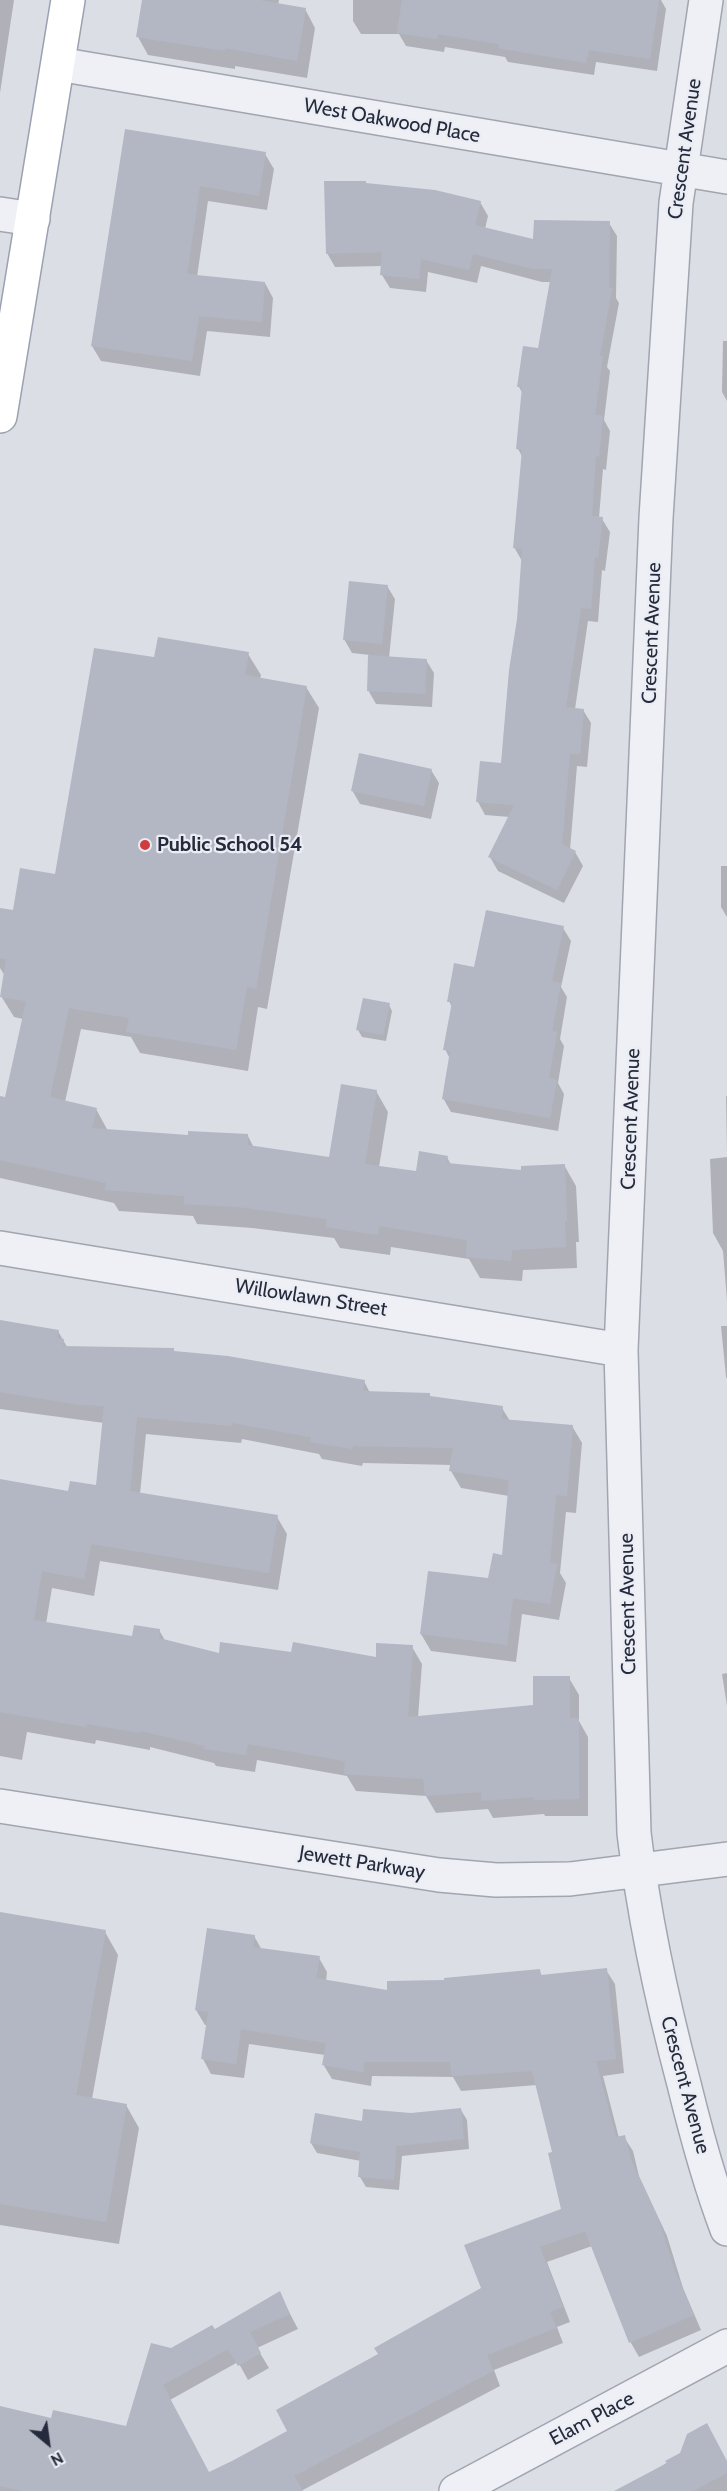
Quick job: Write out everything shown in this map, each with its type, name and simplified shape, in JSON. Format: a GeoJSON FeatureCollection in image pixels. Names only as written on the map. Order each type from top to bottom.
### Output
{"type":"FeatureCollection","features":[{"type":"Feature","properties":{"kind":"main road"},"geometry":{"type":"LineString","coordinates":[[0,416],[68,0]]}},
{"type":"Feature","properties":{"kind":"street","name":"Crescent Avenue"},"geometry":{"type":"LineString","coordinates":[[706,0],[676,203],[656,518],[621,1350],[634,1833],[638,1870],[659,1990],[700,2145],[727,2229]]}},
{"type":"Feature","properties":{"kind":"street","name":"West Oakwood Place"},"geometry":{"type":"LineString","coordinates":[[58,64],[727,177]]}},
{"type":"Feature","properties":{"kind":"street"},"geometry":{"type":"LineString","coordinates":[[0,214],[33,219]]}},
{"type":"Feature","properties":{"kind":"street","name":"Willowlawn Street"},"geometry":{"type":"LineString","coordinates":[[0,1248],[621,1350]]}},
{"type":"Feature","properties":{"kind":"street","name":"Jewett Parkway"},"geometry":{"type":"LineString","coordinates":[[0,1806],[439,1875],[496,1880],[570,1880],[727,1859]]}},
{"type":"Feature","properties":{"kind":"street","name":"Elam Place"},"geometry":{"type":"LineString","coordinates":[[456,2491],[727,2346]]}},
{"type":"Feature","properties":{"kind":"building"},"geometry":{"type":"Polygon","coordinates":[[[142,0],[259,0],[306,8],[297,61],[225,48],[225,51],[136,37],[142,0]]]}},
{"type":"Feature","properties":{"kind":"building"},"geometry":{"type":"Polygon","coordinates":[[[402,0],[659,0],[650,59],[589,50],[586,63],[498,48],[499,44],[438,34],[437,39],[397,33],[402,0]]]}},
{"type":"Feature","properties":{"kind":"building"},"geometry":{"type":"Polygon","coordinates":[[[125,129],[266,152],[259,196],[200,186],[187,274],[265,282],[262,322],[199,316],[192,361],[91,346],[125,129]]]}},
{"type":"Feature","properties":{"kind":"building"},"geometry":{"type":"Polygon","coordinates":[[[324,181],[366,181],[366,183],[435,190],[481,201],[475,225],[533,239],[534,220],[610,221],[609,287],[612,288],[600,356],[603,356],[595,415],[603,416],[599,457],[596,456],[592,516],[603,517],[598,558],[595,557],[591,609],[581,608],[566,707],[584,709],[580,754],[570,754],[562,844],[576,851],[557,890],[488,857],[514,805],[476,802],[480,761],[501,763],[509,670],[517,619],[522,549],[513,548],[522,450],[516,449],[522,387],[517,387],[523,346],[538,348],[552,269],[533,269],[473,254],[469,270],[421,259],[419,279],[380,275],[382,252],[326,254],[324,181]]]}},
{"type":"Feature","properties":{"kind":"building"},"geometry":{"type":"Polygon","coordinates":[[[349,581],[388,585],[382,644],[343,640],[349,581]]]}},
{"type":"Feature","properties":{"kind":"building"},"geometry":{"type":"Polygon","coordinates":[[[158,637],[249,652],[245,675],[307,686],[256,989],[247,987],[236,1050],[126,1032],[129,1018],[69,1008],[50,1097],[97,1108],[92,1128],[188,1135],[188,1131],[248,1134],[248,1145],[329,1157],[341,1084],[377,1090],[365,1164],[416,1171],[419,1151],[448,1156],[447,1163],[521,1170],[521,1166],[565,1164],[566,1247],[512,1250],[511,1261],[466,1257],[467,1240],[379,1226],[378,1235],[326,1227],[327,1219],[239,1207],[184,1204],[184,1196],[105,1190],[106,1183],[0,1160],[0,1096],[5,1097],[26,1001],[0,997],[6,959],[0,958],[0,908],[13,910],[20,868],[55,874],[94,648],[154,657],[158,637]]]}},
{"type":"Feature","properties":{"kind":"building"},"geometry":{"type":"Polygon","coordinates":[[[368,655],[427,659],[425,694],[367,691],[368,655]]]}},
{"type":"Feature","properties":{"kind":"building"},"geometry":{"type":"Polygon","coordinates":[[[359,753],[432,769],[424,806],[351,791],[359,753]]]}},
{"type":"Feature","properties":{"kind":"building"},"geometry":{"type":"Polygon","coordinates":[[[486,910],[564,926],[552,981],[561,983],[552,1031],[557,1032],[549,1078],[557,1080],[550,1118],[442,1099],[450,1051],[443,1050],[452,1002],[447,1002],[454,963],[474,967],[486,910]]]}},
{"type":"Feature","properties":{"kind":"building"},"geometry":{"type":"Polygon","coordinates":[[[363,998],[390,1003],[383,1035],[356,1030],[363,998]]]}},
{"type":"Feature","properties":{"kind":"building"},"geometry":{"type":"Polygon","coordinates":[[[0,1320],[59,1330],[57,1338],[64,1339],[63,1346],[174,1348],[174,1351],[228,1356],[365,1380],[363,1391],[430,1393],[430,1396],[503,1406],[502,1419],[573,1425],[567,1496],[556,1495],[550,1563],[557,1564],[550,1604],[513,1598],[507,1645],[420,1634],[428,1571],[488,1578],[493,1553],[502,1555],[509,1480],[449,1471],[453,1448],[353,1446],[353,1449],[310,1442],[311,1437],[232,1423],[232,1426],[137,1417],[130,1491],[278,1515],[269,1573],[91,1544],[84,1579],[42,1571],[34,1620],[132,1636],[134,1625],[160,1629],[159,1638],[219,1653],[220,1642],[291,1652],[293,1642],[376,1657],[376,1643],[413,1645],[408,1717],[533,1705],[533,1676],[570,1676],[570,1718],[579,1718],[579,1799],[534,1800],[534,1797],[481,1801],[481,1792],[425,1796],[423,1779],[344,1774],[345,1761],[248,1744],[246,1755],[204,1749],[205,1746],[141,1731],[140,1733],[87,1724],[86,1727],[0,1712],[0,1479],[68,1491],[70,1481],[96,1485],[104,1406],[81,1405],[0,1392],[0,1320]]]}},
{"type":"Feature","properties":{"kind":"building"},"geometry":{"type":"Polygon","coordinates":[[[0,1912],[106,1930],[76,2095],[127,2104],[106,2222],[0,2204],[0,1912]]]}},
{"type":"Feature","properties":{"kind":"building"},"geometry":{"type":"Polygon","coordinates":[[[207,1928],[255,1935],[253,1947],[320,1956],[316,1978],[387,1990],[387,1981],[444,1980],[444,1978],[540,1969],[541,1975],[607,1968],[616,2059],[596,2061],[616,2137],[625,2135],[631,2160],[659,2220],[675,2271],[694,2315],[629,2343],[585,2231],[540,2247],[563,2307],[550,2312],[556,2328],[487,2355],[493,2371],[294,2476],[303,2491],[22,2491],[0,2486],[0,2406],[51,2418],[53,2410],[126,2426],[151,2343],[171,2348],[212,2325],[215,2329],[280,2291],[290,2314],[250,2332],[261,2353],[238,2366],[228,2349],[163,2385],[209,2472],[232,2461],[287,2431],[276,2410],[378,2354],[374,2348],[481,2288],[464,2245],[561,2209],[548,2153],[552,2152],[532,2071],[452,2076],[450,2062],[364,2062],[363,2072],[322,2065],[326,2043],[241,2029],[236,2064],[201,2059],[208,2012],[195,2010],[207,1928]]]}},
{"type":"Feature","properties":{"kind":"building"},"geometry":{"type":"Polygon","coordinates":[[[461,2108],[464,2139],[396,2146],[394,2180],[358,2177],[360,2152],[310,2143],[315,2113],[362,2121],[363,2109],[411,2113],[461,2108]]]}},
{"type":"Feature","properties":{"kind":"building"},"geometry":{"type":"Polygon","coordinates":[[[707,2423],[727,2461],[727,2473],[693,2491],[614,2491],[667,2463],[665,2461],[680,2453],[687,2434],[707,2423]]]}},
{"type":"Feature","properties":{"kind":"place","name":"Public School 54"},"geometry":{"type":"Point","coordinates":[145,845]}}]}
